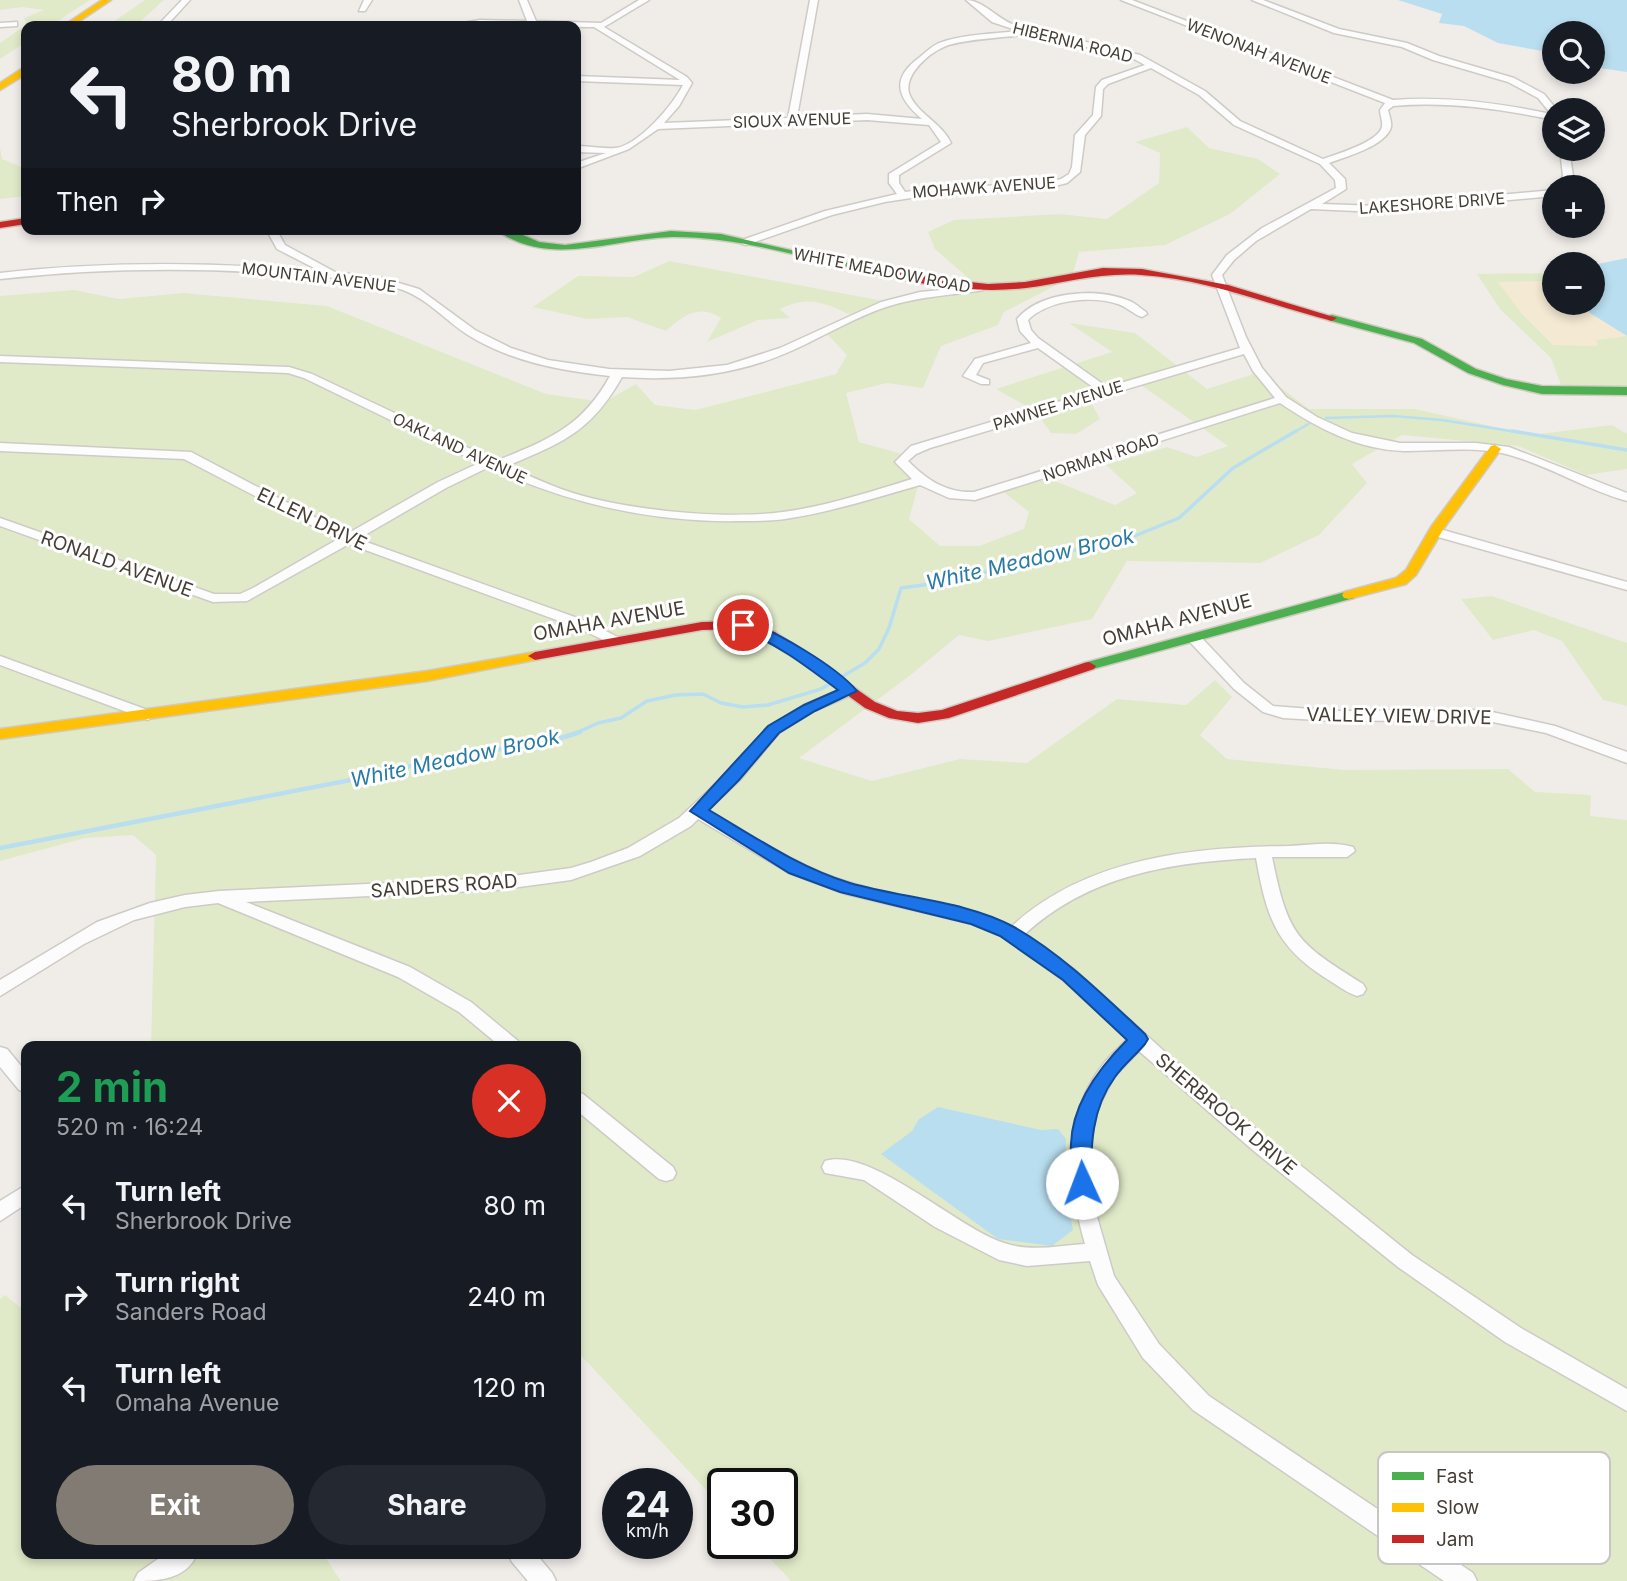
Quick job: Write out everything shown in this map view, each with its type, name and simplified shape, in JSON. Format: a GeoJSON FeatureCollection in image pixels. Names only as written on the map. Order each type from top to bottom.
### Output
{"type":"FeatureCollection","features":[{"type":"Feature","properties":{"kind":"main road"},"geometry":{"type":"LineString","coordinates":[[77,21],[113,3]]}},
{"type":"Feature","properties":{"kind":"main road"},"geometry":{"type":"LineString","coordinates":[[95,21],[113,3]]}},
{"type":"Feature","properties":{"kind":"main road"},"geometry":{"type":"LineString","coordinates":[[0,71],[21,57]]}},
{"type":"Feature","properties":{"kind":"main road"},"geometry":{"type":"LineString","coordinates":[[0,87],[21,72]]}},
{"type":"Feature","properties":{"kind":"main road"},"geometry":{"type":"LineString","coordinates":[[0,225],[21,222]]}},
{"type":"Feature","properties":{"kind":"main road","name":"WHITE MEADOW ROAD"},"geometry":{"type":"LineString","coordinates":[[514,235],[537,245],[565,248],[679,234],[746,242],[888,274],[979,288],[1024,285],[1126,271],[1171,274],[1222,285],[1418,341],[1472,371],[1503,383],[1542,390],[1627,391]]}},
{"type":"Feature","properties":{"kind":"main road","name":"OMAHA AVENUE"},"geometry":{"type":"LineString","coordinates":[[0,734],[427,676],[702,626],[743,625],[770,635],[870,705],[894,715],[918,718],[944,715],[1058,674],[1401,580],[1411,572],[1495,449]]}},
{"type":"Feature","properties":{"kind":"street"},"geometry":{"type":"LineString","coordinates":[[166,21],[186,0]]}},
{"type":"Feature","properties":{"kind":"street"},"geometry":{"type":"LineString","coordinates":[[362,9],[369,0]]}},
{"type":"Feature","properties":{"kind":"street"},"geometry":{"type":"LineString","coordinates":[[523,0],[532,21]]}},
{"type":"Feature","properties":{"kind":"street"},"geometry":{"type":"LineString","coordinates":[[581,25],[597,26],[621,17],[645,0]]}},
{"type":"Feature","properties":{"kind":"street"},"geometry":{"type":"LineString","coordinates":[[792,120],[814,0]]}},
{"type":"Feature","properties":{"kind":"street","name":"HIBERNIA ROAD"},"geometry":{"type":"LineString","coordinates":[[970,0],[995,20],[1029,32],[1122,52],[1153,65],[1202,93],[1237,123],[1323,162]]}},
{"type":"Feature","properties":{"kind":"street","name":"WENONAH AVENUE"},"geometry":{"type":"LineString","coordinates":[[1125,0],[1393,103]]}},
{"type":"Feature","properties":{"kind":"street"},"geometry":{"type":"LineString","coordinates":[[1256,0],[1337,31],[1404,45],[1436,58],[1511,80],[1542,98]]}},
{"type":"Feature","properties":{"kind":"street"},"geometry":{"type":"LineString","coordinates":[[0,24],[14,24]]}},
{"type":"Feature","properties":{"kind":"street"},"geometry":{"type":"LineString","coordinates":[[597,26],[688,83]]}},
{"type":"Feature","properties":{"kind":"street"},"geometry":{"type":"LineString","coordinates":[[902,194],[894,183],[894,174],[946,143],[940,130],[908,102],[904,85],[908,69],[953,40],[1029,32]]}},
{"type":"Feature","properties":{"kind":"street","name":"MOHAWK AVENUE"},"geometry":{"type":"LineString","coordinates":[[746,242],[826,212],[902,194],[971,188],[1044,186],[1066,180],[1072,177],[1077,163],[1078,137],[1086,125],[1097,116],[1099,89],[1115,78],[1153,65]]}},
{"type":"Feature","properties":{"kind":"street"},"geometry":{"type":"LineString","coordinates":[[581,79],[688,83]]}},
{"type":"Feature","properties":{"kind":"street"},"geometry":{"type":"LineString","coordinates":[[581,164],[623,150],[656,126],[681,96],[688,83]]}},
{"type":"Feature","properties":{"kind":"street"},"geometry":{"type":"LineString","coordinates":[[1542,113],[1450,102],[1393,103],[1384,110],[1387,122],[1380,135],[1356,149],[1323,162],[1340,179],[1341,189],[1271,227],[1220,268],[1217,275],[1247,350],[1268,384],[1282,399],[1330,429],[1348,436],[1400,447],[1495,449],[1527,457],[1627,497]]}},
{"type":"Feature","properties":{"kind":"street","name":"SIOUX AVENUE"},"geometry":{"type":"LineString","coordinates":[[656,126],[867,117],[929,122]]}},
{"type":"Feature","properties":{"kind":"street"},"geometry":{"type":"LineString","coordinates":[[581,149],[623,150]]}},
{"type":"Feature","properties":{"kind":"street","name":"LAKESHORE DRIVE"},"geometry":{"type":"LineString","coordinates":[[1309,205],[1379,209],[1445,201],[1542,195]]}},
{"type":"Feature","properties":{"kind":"street"},"geometry":{"type":"LineString","coordinates":[[274,235],[281,247],[339,276]]}},
{"type":"Feature","properties":{"kind":"street","name":"MOUNTAIN AVENUE"},"geometry":{"type":"LineString","coordinates":[[0,276],[79,267],[186,264],[339,276],[408,288],[431,300],[482,338],[533,359],[618,373],[690,374],[743,366],[777,354],[850,317],[886,304],[919,295],[979,288]]}},
{"type":"Feature","properties":{"kind":"street"},"geometry":{"type":"LineString","coordinates":[[1105,391],[1040,344],[1026,331],[1022,319],[1036,305],[1059,300],[1106,299],[1124,303],[1142,314]]}},
{"type":"Feature","properties":{"kind":"street"},"geometry":{"type":"LineString","coordinates":[[985,382],[969,376],[979,361],[1040,344]]}},
{"type":"Feature","properties":{"kind":"street","name":"PAWNEE AVENUE"},"geometry":{"type":"LineString","coordinates":[[920,481],[901,462],[905,454],[914,449],[1247,350]]}},
{"type":"Feature","properties":{"kind":"street","name":"OAKLAND AVENUE"},"geometry":{"type":"LineString","coordinates":[[0,359],[289,370],[308,376],[492,464],[576,498],[644,512],[708,518],[782,516],[845,503],[920,481]]}},
{"type":"Feature","properties":{"kind":"street"},"geometry":{"type":"LineString","coordinates":[[349,540],[442,485],[571,434],[597,409],[618,373]]}},
{"type":"Feature","properties":{"kind":"street","name":"NORMAN ROAD"},"geometry":{"type":"LineString","coordinates":[[920,481],[939,492],[960,498],[975,496],[1282,399]]}},
{"type":"Feature","properties":{"kind":"street","name":"ELLEN DRIVE"},"geometry":{"type":"LineString","coordinates":[[0,447],[187,455],[349,540],[578,623],[615,641]]}},
{"type":"Feature","properties":{"kind":"street","name":"RONALD AVENUE"},"geometry":{"type":"LineString","coordinates":[[0,522],[213,598],[235,599],[258,591],[349,540]]}},
{"type":"Feature","properties":{"kind":"street"},"geometry":{"type":"LineString","coordinates":[[1436,532],[1627,586]]}},
{"type":"Feature","properties":{"kind":"street","name":"VALLEY VIEW DRIVE"},"geometry":{"type":"LineString","coordinates":[[1194,638],[1239,686],[1268,709],[1322,716],[1483,715],[1550,729],[1627,758]]}},
{"type":"Feature","properties":{"kind":"street"},"geometry":{"type":"LineString","coordinates":[[0,660],[148,715]]}},
{"type":"Feature","properties":{"kind":"street","name":"SANDERS ROAD"},"geometry":{"type":"LineString","coordinates":[[0,989],[56,950],[103,924],[175,904],[219,897],[496,884],[571,874],[634,852],[676,828],[698,811],[734,776],[774,730],[846,689]]}},
{"type":"Feature","properties":{"kind":"street","name":"SHERBROOK DRIVE"},"geometry":{"type":"LineString","coordinates":[[698,811],[795,869],[846,888],[975,919],[1013,935],[1069,975],[1262,1146],[1405,1261],[1513,1335],[1627,1401]]}},
{"type":"Feature","properties":{"kind":"street"},"geometry":{"type":"LineString","coordinates":[[1013,935],[1041,910],[1089,883],[1142,867],[1193,856],[1347,851]]}},
{"type":"Feature","properties":{"kind":"street"},"geometry":{"type":"LineString","coordinates":[[1263,852],[1273,901],[1283,927],[1305,954],[1357,989]]}},
{"type":"Feature","properties":{"kind":"street"},"geometry":{"type":"LineString","coordinates":[[219,897],[404,972],[465,1007],[506,1041]]}},
{"type":"Feature","properties":{"kind":"street"},"geometry":{"type":"LineString","coordinates":[[1139,1039],[1107,1072],[1089,1108],[1080,1142],[1083,1203],[1105,1279],[1151,1351],[1201,1403],[1378,1522]]}},
{"type":"Feature","properties":{"kind":"street"},"geometry":{"type":"LineString","coordinates":[[0,1054],[21,1078]]}},
{"type":"Feature","properties":{"kind":"street"},"geometry":{"type":"LineString","coordinates":[[581,1103],[666,1173]]}},
{"type":"Feature","properties":{"kind":"street"},"geometry":{"type":"LineString","coordinates":[[832,1167],[868,1173],[942,1221],[999,1251],[1027,1257],[1097,1252]]}},
{"type":"Feature","properties":{"kind":"street"},"geometry":{"type":"LineString","coordinates":[[0,1212],[21,1197]]}},
{"type":"Feature","properties":{"kind":"street"},"geometry":{"type":"LineString","coordinates":[[146,1581],[178,1559]]}},
{"type":"Feature","properties":{"kind":"street"},"geometry":{"type":"LineString","coordinates":[[524,1559],[544,1581]]}},
{"type":"Feature","properties":{"kind":"street"},"geometry":{"type":"LineString","coordinates":[[1440,1564],[1465,1581]]}},
{"type":"Feature","properties":{"kind":"green space"},"geometry":{"type":"Polygon","coordinates":[[[0,0],[90,0],[58,21],[26,21],[24,18],[44,10],[22,7],[0,10],[0,0]]]}},
{"type":"Feature","properties":{"kind":"green space"},"geometry":{"type":"Polygon","coordinates":[[[145,0],[164,0],[141,21],[114,21],[145,0]]]}},
{"type":"Feature","properties":{"kind":"green space"},"geometry":{"type":"Polygon","coordinates":[[[21,28],[21,45],[0,59],[0,43],[21,28]]]}},
{"type":"Feature","properties":{"kind":"green space"},"geometry":{"type":"Polygon","coordinates":[[[1187,127],[1209,148],[1258,159],[1280,174],[1230,214],[1165,245],[1079,252],[1072,277],[1004,312],[998,325],[941,346],[923,388],[887,383],[846,393],[859,442],[902,454],[920,479],[909,519],[940,546],[979,546],[1024,529],[1029,512],[1000,489],[1042,476],[1115,505],[1137,493],[1106,465],[1167,447],[1197,457],[1228,446],[1138,383],[1087,395],[1100,419],[1076,434],[1051,433],[1035,411],[996,389],[1112,352],[1069,323],[1135,333],[1207,389],[1260,372],[1309,409],[1415,409],[1531,435],[1612,425],[1627,434],[1627,469],[1586,475],[1518,446],[1402,435],[1352,464],[1367,483],[1319,535],[1260,563],[1127,561],[1092,619],[988,641],[959,635],[908,677],[799,758],[872,781],[960,759],[1027,763],[1117,699],[1186,705],[1215,680],[1232,697],[1200,735],[1227,759],[1345,770],[1508,769],[1535,792],[1591,795],[1590,816],[1627,820],[1627,1581],[791,1581],[770,1559],[798,1559],[798,1468],[707,1468],[707,1491],[693,1476],[693,1468],[686,1468],[581,1355],[581,1041],[151,1041],[156,855],[133,835],[85,838],[0,861],[0,296],[74,290],[119,299],[183,293],[327,306],[546,394],[604,402],[636,384],[655,405],[695,410],[836,374],[847,355],[825,332],[855,317],[818,302],[800,302],[780,309],[790,318],[758,320],[707,342],[721,318],[705,312],[685,316],[666,331],[627,317],[587,319],[533,307],[578,276],[634,277],[669,261],[889,302],[981,289],[935,249],[928,232],[954,220],[1060,214],[1107,219],[1159,183],[1160,153],[1135,142],[1187,127]]]}},
{"type":"Feature","properties":{"kind":"green space"},"geometry":{"type":"Polygon","coordinates":[[[0,148],[2,159],[21,167],[21,197],[0,199],[0,148]]]}},
{"type":"Feature","properties":{"kind":"green space"},"geometry":{"type":"Polygon","coordinates":[[[1542,273],[1542,315],[1593,315],[1627,336],[1627,394],[1565,396],[1551,358],[1500,309],[1477,274],[1542,273]]]}},
{"type":"Feature","properties":{"kind":"green space"},"geometry":{"type":"Polygon","coordinates":[[[1492,596],[1627,643],[1627,706],[1603,700],[1562,641],[1534,630],[1493,640],[1461,599],[1492,596]]]}},
{"type":"Feature","properties":{"kind":"green space"},"geometry":{"type":"Polygon","coordinates":[[[5,1295],[21,1308],[21,1559],[326,1559],[341,1581],[0,1581],[0,1299],[5,1295]]]}},
{"type":"Feature","properties":{"kind":"sand"},"geometry":{"type":"Polygon","coordinates":[[[1542,281],[1542,315],[1593,315],[1627,336],[1596,340],[1598,346],[1553,345],[1522,314],[1498,282],[1542,281]]]}},
{"type":"Feature","properties":{"kind":"water"},"geometry":{"type":"Polygon","coordinates":[[[1398,0],[1627,0],[1627,72],[1605,69],[1605,21],[1542,21],[1542,51],[1498,43],[1464,26],[1439,23],[1442,14],[1398,0]]]}},
{"type":"Feature","properties":{"kind":"water"},"geometry":{"type":"Polygon","coordinates":[[[1627,258],[1627,336],[1593,315],[1605,315],[1605,263],[1627,258]]]}},
{"type":"Feature","properties":{"kind":"water"},"geometry":{"type":"Polygon","coordinates":[[[938,1107],[1041,1130],[1058,1129],[1066,1139],[1064,1183],[1073,1230],[1052,1246],[998,1239],[881,1154],[912,1131],[919,1119],[938,1107]]]}},
{"type":"Feature","properties":{"kind":"waterway","name":"White Meadow Brook"},"geometry":{"type":"LineString","coordinates":[[1326,418],[1393,416],[1442,420],[1523,433]]}},
{"type":"Feature","properties":{"kind":"waterway","name":"White Meadow Brook"},"geometry":{"type":"LineString","coordinates":[[1293,433],[1310,423]]}},
{"type":"Feature","properties":{"kind":"waterway","name":"White Meadow Brook"},"geometry":{"type":"LineString","coordinates":[[575,734],[598,723],[621,718],[647,701],[676,695],[703,694],[721,703],[743,707],[768,705],[821,689],[865,663],[879,649],[889,628],[901,588],[945,582],[1137,535],[1179,518],[1233,468],[1296,431]]}},
{"type":"Feature","properties":{"kind":"waterway","name":"White Meadow Brook"},"geometry":{"type":"LineString","coordinates":[[1512,431],[1627,450]]}},
{"type":"Feature","properties":{"kind":"waterway","name":"White Meadow Brook"},"geometry":{"type":"LineString","coordinates":[[575,734],[580,732]]}},
{"type":"Feature","properties":{"kind":"waterway","name":"White Meadow Brook"},"geometry":{"type":"LineString","coordinates":[[0,848],[366,777],[471,751],[533,747],[575,734]]}},
{"type":"Feature","properties":{"kind":"traffic: fast"},"geometry":{"type":"LineString","coordinates":[[514,235],[537,245],[565,248],[671,234],[721,237],[877,271]]}},
{"type":"Feature","properties":{"kind":"traffic: fast"},"geometry":{"type":"LineString","coordinates":[[1332,318],[1418,341],[1472,371],[1503,382],[1542,390],[1627,391]]}},
{"type":"Feature","properties":{"kind":"traffic: fast"},"geometry":{"type":"LineString","coordinates":[[1089,666],[1349,595]]}},
{"type":"Feature","properties":{"kind":"traffic: slow"},"geometry":{"type":"LineString","coordinates":[[75,21],[107,0]]}},
{"type":"Feature","properties":{"kind":"traffic: slow"},"geometry":{"type":"LineString","coordinates":[[0,87],[21,73]]}},
{"type":"Feature","properties":{"kind":"traffic: slow"},"geometry":{"type":"LineString","coordinates":[[1349,595],[1401,581],[1411,572],[1438,527],[1495,449]]}},
{"type":"Feature","properties":{"kind":"traffic: slow"},"geometry":{"type":"LineString","coordinates":[[0,734],[427,676],[535,656]]}},
{"type":"Feature","properties":{"kind":"traffic: jam"},"geometry":{"type":"LineString","coordinates":[[0,225],[21,222]]}},
{"type":"Feature","properties":{"kind":"traffic: jam"},"geometry":{"type":"LineString","coordinates":[[877,271],[988,287],[1025,285],[1103,271],[1142,272],[1198,280],[1332,318]]}},
{"type":"Feature","properties":{"kind":"traffic: jam"},"geometry":{"type":"LineString","coordinates":[[535,656],[702,626],[743,625],[770,635],[799,653],[870,705],[894,715],[918,718],[944,715],[1089,666]]}},
{"type":"Feature","properties":{"kind":"route"},"geometry":{"type":"LineString","coordinates":[[743,625],[770,635],[799,653],[849,691],[809,708],[774,730],[734,776],[698,811],[795,869],[846,888],[975,919],[1007,931],[1069,975],[1139,1039],[1107,1072],[1089,1108],[1080,1142],[1082,1183]]}}]}
